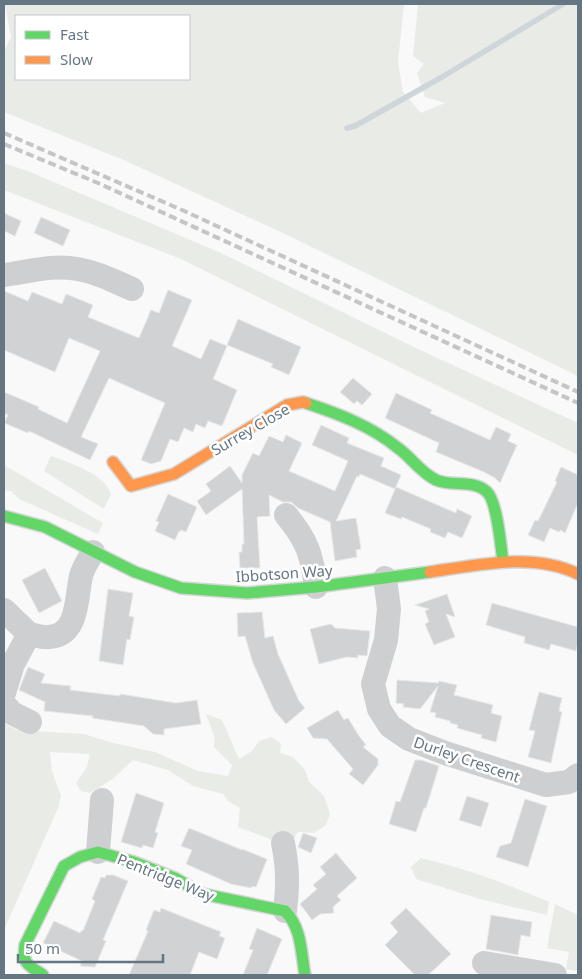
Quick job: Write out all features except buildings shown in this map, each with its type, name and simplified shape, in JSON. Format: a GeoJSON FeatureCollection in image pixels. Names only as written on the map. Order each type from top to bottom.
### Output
{"type":"FeatureCollection","features":[{"type":"Feature","properties":{"kind":"street"},"geometry":{"type":"LineString","coordinates":[[4,275],[49,268],[76,268],[97,274],[132,289]]}},
{"type":"Feature","properties":{"kind":"street","name":"Surrey Close"},"geometry":{"type":"LineString","coordinates":[[113,462],[133,492],[174,474],[287,405],[303,402],[335,412],[373,430],[400,449],[422,472],[438,481],[478,486],[488,492],[495,508],[502,562]]}},
{"type":"Feature","properties":{"kind":"street"},"geometry":{"type":"LineString","coordinates":[[286,515],[301,533],[310,552],[316,587]]}},
{"type":"Feature","properties":{"kind":"street","name":"Ibbotson Way"},"geometry":{"type":"LineString","coordinates":[[4,516],[45,528],[135,572],[181,588],[247,593],[316,587],[502,562],[537,563],[568,569],[578,574]]}},
{"type":"Feature","properties":{"kind":"street"},"geometry":{"type":"LineString","coordinates":[[4,610],[29,634],[48,638],[63,632],[71,621],[77,605],[81,575],[93,552]]}},
{"type":"Feature","properties":{"kind":"street","name":"Durley Crescent"},"geometry":{"type":"LineString","coordinates":[[385,578],[389,608],[386,640],[373,684],[379,709],[390,726],[409,739],[452,756],[546,785],[569,782],[578,775]]}},
{"type":"Feature","properties":{"kind":"street"},"geometry":{"type":"LineString","coordinates":[[4,693],[13,664],[29,634]]}},
{"type":"Feature","properties":{"kind":"street"},"geometry":{"type":"LineString","coordinates":[[4,704],[12,713],[30,722]]}},
{"type":"Feature","properties":{"kind":"street","name":"Pentridge Way"},"geometry":{"type":"LineString","coordinates":[[98,852],[102,800]]}},
{"type":"Feature","properties":{"kind":"street"},"geometry":{"type":"LineString","coordinates":[[283,843],[288,865],[288,889],[284,910],[293,919],[298,932],[304,975]]}},
{"type":"Feature","properties":{"kind":"street","name":"Pentridge Way"},"geometry":{"type":"LineString","coordinates":[[43,975],[27,964],[23,957],[25,945],[64,866],[80,857],[98,852],[134,862],[175,878],[202,894],[284,910]]}},
{"type":"Feature","properties":{"kind":"street"},"geometry":{"type":"LineString","coordinates":[[484,963],[547,975]]}},
{"type":"Feature","properties":{"kind":"shaded area"},"geometry":{"type":"Polygon","coordinates":[[[5,4],[404,4],[398,62],[403,92],[421,113],[445,103],[425,97],[417,73],[424,64],[413,56],[418,4],[578,4],[578,376],[285,234],[126,161],[4,112],[4,52],[11,37],[5,4]]]}},
{"type":"Feature","properties":{"kind":"shaded area"},"geometry":{"type":"Polygon","coordinates":[[[4,163],[30,172],[221,253],[418,349],[578,423],[578,455],[181,259],[4,190],[4,163]]]}},
{"type":"Feature","properties":{"kind":"shaded area"},"geometry":{"type":"Polygon","coordinates":[[[51,456],[94,474],[107,486],[111,494],[104,509],[44,471],[51,456]]]}},
{"type":"Feature","properties":{"kind":"shaded area"},"geometry":{"type":"Polygon","coordinates":[[[4,465],[103,523],[98,534],[19,499],[11,491],[4,490],[4,465]]]}},
{"type":"Feature","properties":{"kind":"shaded area"},"geometry":{"type":"Polygon","coordinates":[[[206,714],[222,720],[239,759],[252,751],[259,741],[272,737],[281,744],[280,753],[293,757],[305,770],[309,782],[324,796],[330,814],[326,825],[314,833],[298,832],[293,840],[286,845],[238,827],[240,808],[228,801],[223,794],[193,786],[168,770],[133,760],[114,778],[90,793],[81,791],[76,783],[87,767],[90,754],[50,752],[52,771],[61,796],[58,808],[4,930],[4,723],[17,730],[84,734],[113,743],[155,752],[198,771],[228,776],[232,765],[214,747],[215,738],[206,714]]]}},
{"type":"Feature","properties":{"kind":"shaded area"},"geometry":{"type":"Polygon","coordinates":[[[421,858],[486,877],[549,902],[547,915],[480,899],[416,879],[411,867],[421,858]]]}},
{"type":"Feature","properties":{"kind":"shaded area"},"geometry":{"type":"Polygon","coordinates":[[[555,904],[578,915],[578,971],[566,969],[569,952],[547,948],[555,904]]]}},
{"type":"Feature","properties":{"kind":"waterway"},"geometry":{"type":"LineString","coordinates":[[347,128],[355,126],[442,77],[563,4]]}},
{"type":"Feature","properties":{"kind":"railway"},"geometry":{"type":"LineString","coordinates":[[4,133],[182,210],[578,392]]}},
{"type":"Feature","properties":{"kind":"railway"},"geometry":{"type":"LineString","coordinates":[[4,144],[98,183],[578,403]]}},
{"type":"Feature","properties":{"kind":"traffic: fast"},"geometry":{"type":"LineString","coordinates":[[306,403],[342,416],[377,433],[436,480],[448,483],[469,484],[482,488],[487,492],[496,514],[503,562]]}},
{"type":"Feature","properties":{"kind":"traffic: fast"},"geometry":{"type":"LineString","coordinates":[[4,516],[45,527],[135,572],[181,588],[247,593],[316,587],[430,572]]}},
{"type":"Feature","properties":{"kind":"traffic: fast"},"geometry":{"type":"LineString","coordinates":[[43,975],[33,969],[25,960],[25,945],[64,866],[80,857],[98,852],[134,862],[175,878],[203,894],[285,911],[291,918],[298,933],[305,975]]}},
{"type":"Feature","properties":{"kind":"traffic: slow"},"geometry":{"type":"LineString","coordinates":[[113,462],[131,486],[174,474],[287,405],[306,403]]}},
{"type":"Feature","properties":{"kind":"traffic: slow"},"geometry":{"type":"LineString","coordinates":[[430,572],[486,564],[524,562],[561,567],[578,574]]}}]}
